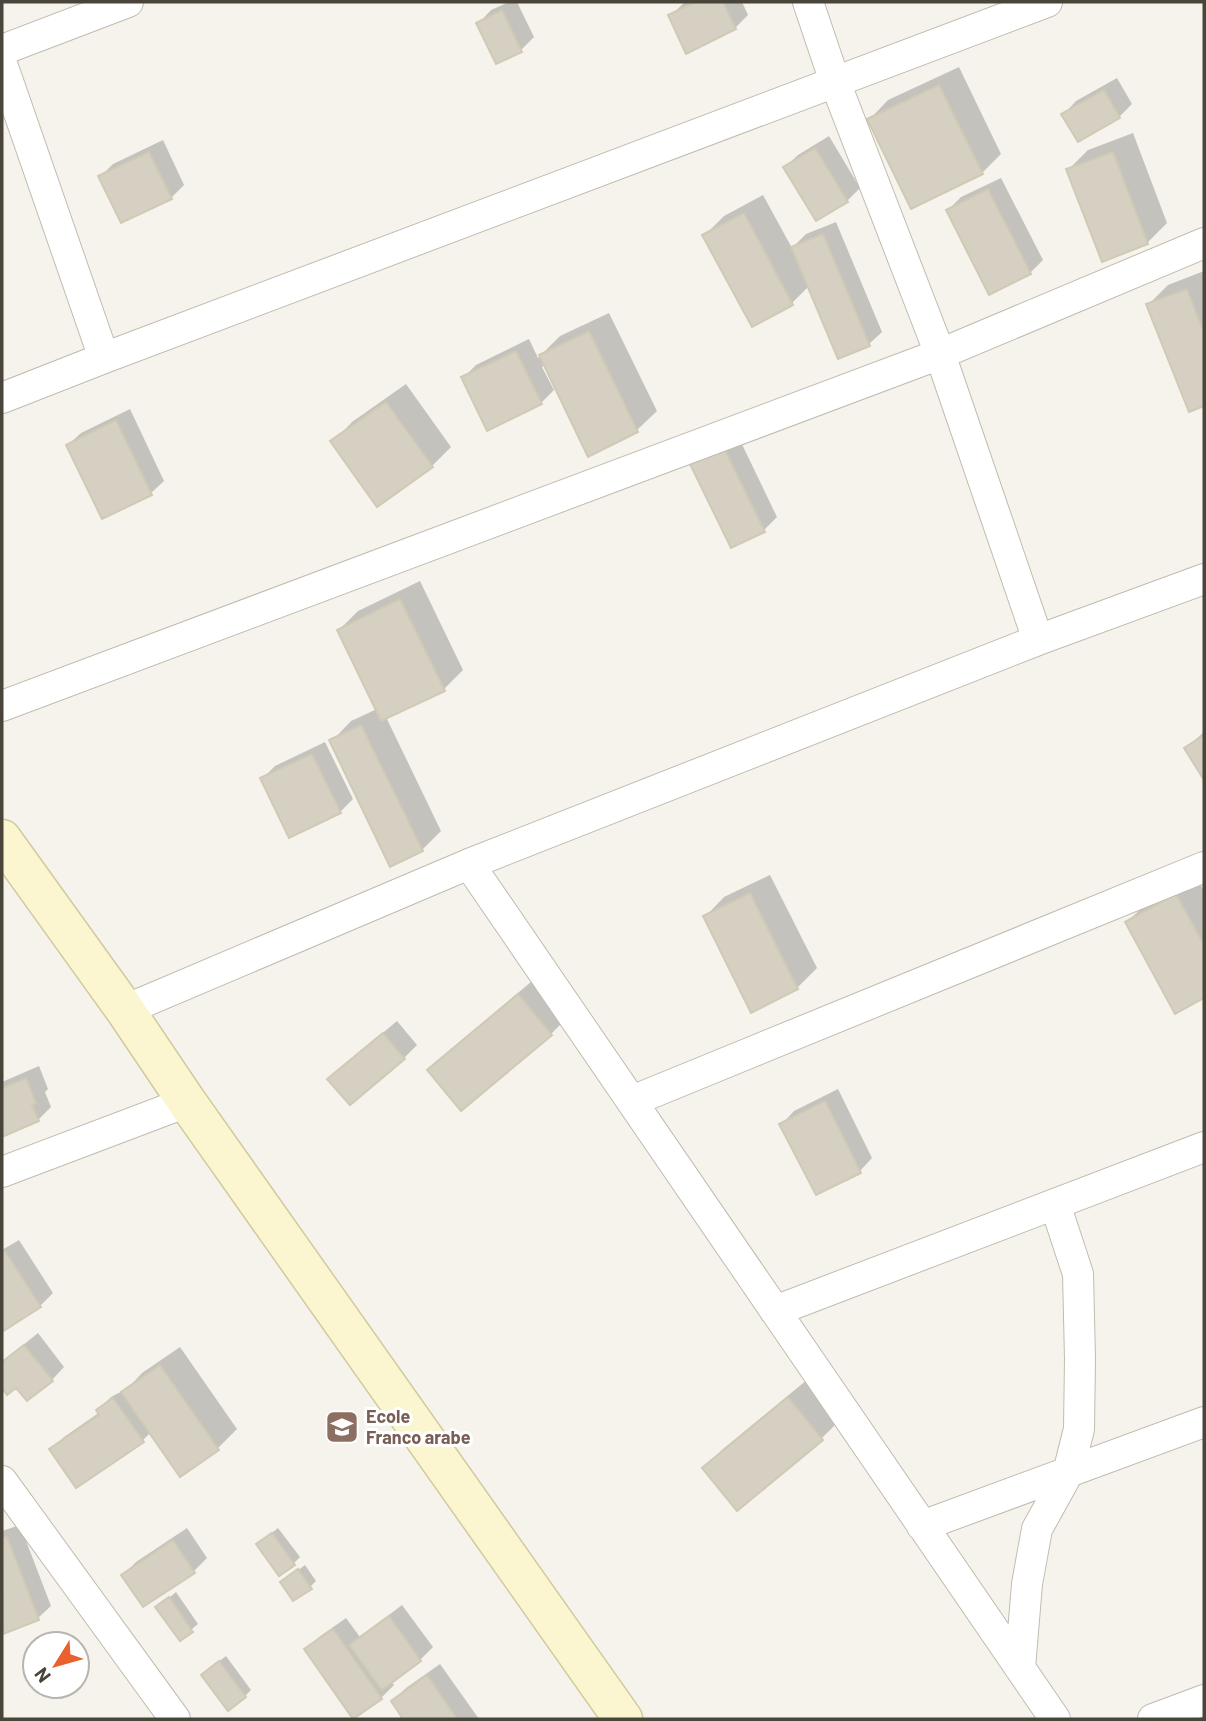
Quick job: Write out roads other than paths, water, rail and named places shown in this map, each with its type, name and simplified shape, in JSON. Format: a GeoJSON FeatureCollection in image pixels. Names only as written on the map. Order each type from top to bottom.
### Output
{"type":"FeatureCollection","features":[{"type":"Feature","properties":{"kind":"street"},"geometry":{"type":"LineString","coordinates":[[2,50],[128,2]]}},
{"type":"Feature","properties":{"kind":"street"},"geometry":{"type":"LineString","coordinates":[[808,2],[835,82],[940,354],[1038,640]]}},
{"type":"Feature","properties":{"kind":"street"},"geometry":{"type":"LineString","coordinates":[[2,398],[1047,2]]}},
{"type":"Feature","properties":{"kind":"street"},"geometry":{"type":"LineString","coordinates":[[2,64],[104,358]]}},
{"type":"Feature","properties":{"kind":"street"},"geometry":{"type":"LineString","coordinates":[[2,705],[940,354],[1204,243]]}},
{"type":"Feature","properties":{"kind":"street"},"geometry":{"type":"LineString","coordinates":[[125,1010],[469,864],[1038,640],[1204,579]]}},
{"type":"Feature","properties":{"kind":"street"},"geometry":{"type":"LineString","coordinates":[[2,839],[623,1719]]}},
{"type":"Feature","properties":{"kind":"street"},"geometry":{"type":"LineString","coordinates":[[469,864],[1055,1719]]}},
{"type":"Feature","properties":{"kind":"street"},"geometry":{"type":"LineString","coordinates":[[632,1101],[1204,867]]}},
{"type":"Feature","properties":{"kind":"street"},"geometry":{"type":"LineString","coordinates":[[2,1172],[187,1102]]}},
{"type":"Feature","properties":{"kind":"street"},"geometry":{"type":"LineString","coordinates":[[775,1311],[1204,1147]]}},
{"type":"Feature","properties":{"kind":"street"},"geometry":{"type":"LineString","coordinates":[[1020,1668],[1027,1584],[1037,1529],[1068,1473],[1079,1429],[1078,1274],[1055,1204]]}},
{"type":"Feature","properties":{"kind":"street"},"geometry":{"type":"LineString","coordinates":[[922,1526],[1204,1422]]}},
{"type":"Feature","properties":{"kind":"street"},"geometry":{"type":"LineString","coordinates":[[2,1480],[175,1719]]}},
{"type":"Feature","properties":{"kind":"street"},"geometry":{"type":"LineString","coordinates":[[1153,1719],[1204,1700]]}},
{"type":"Feature","properties":{"kind":"place","name":"Ecole Franco arabe"},"geometry":{"type":"Point","coordinates":[342,1427]}}]}
